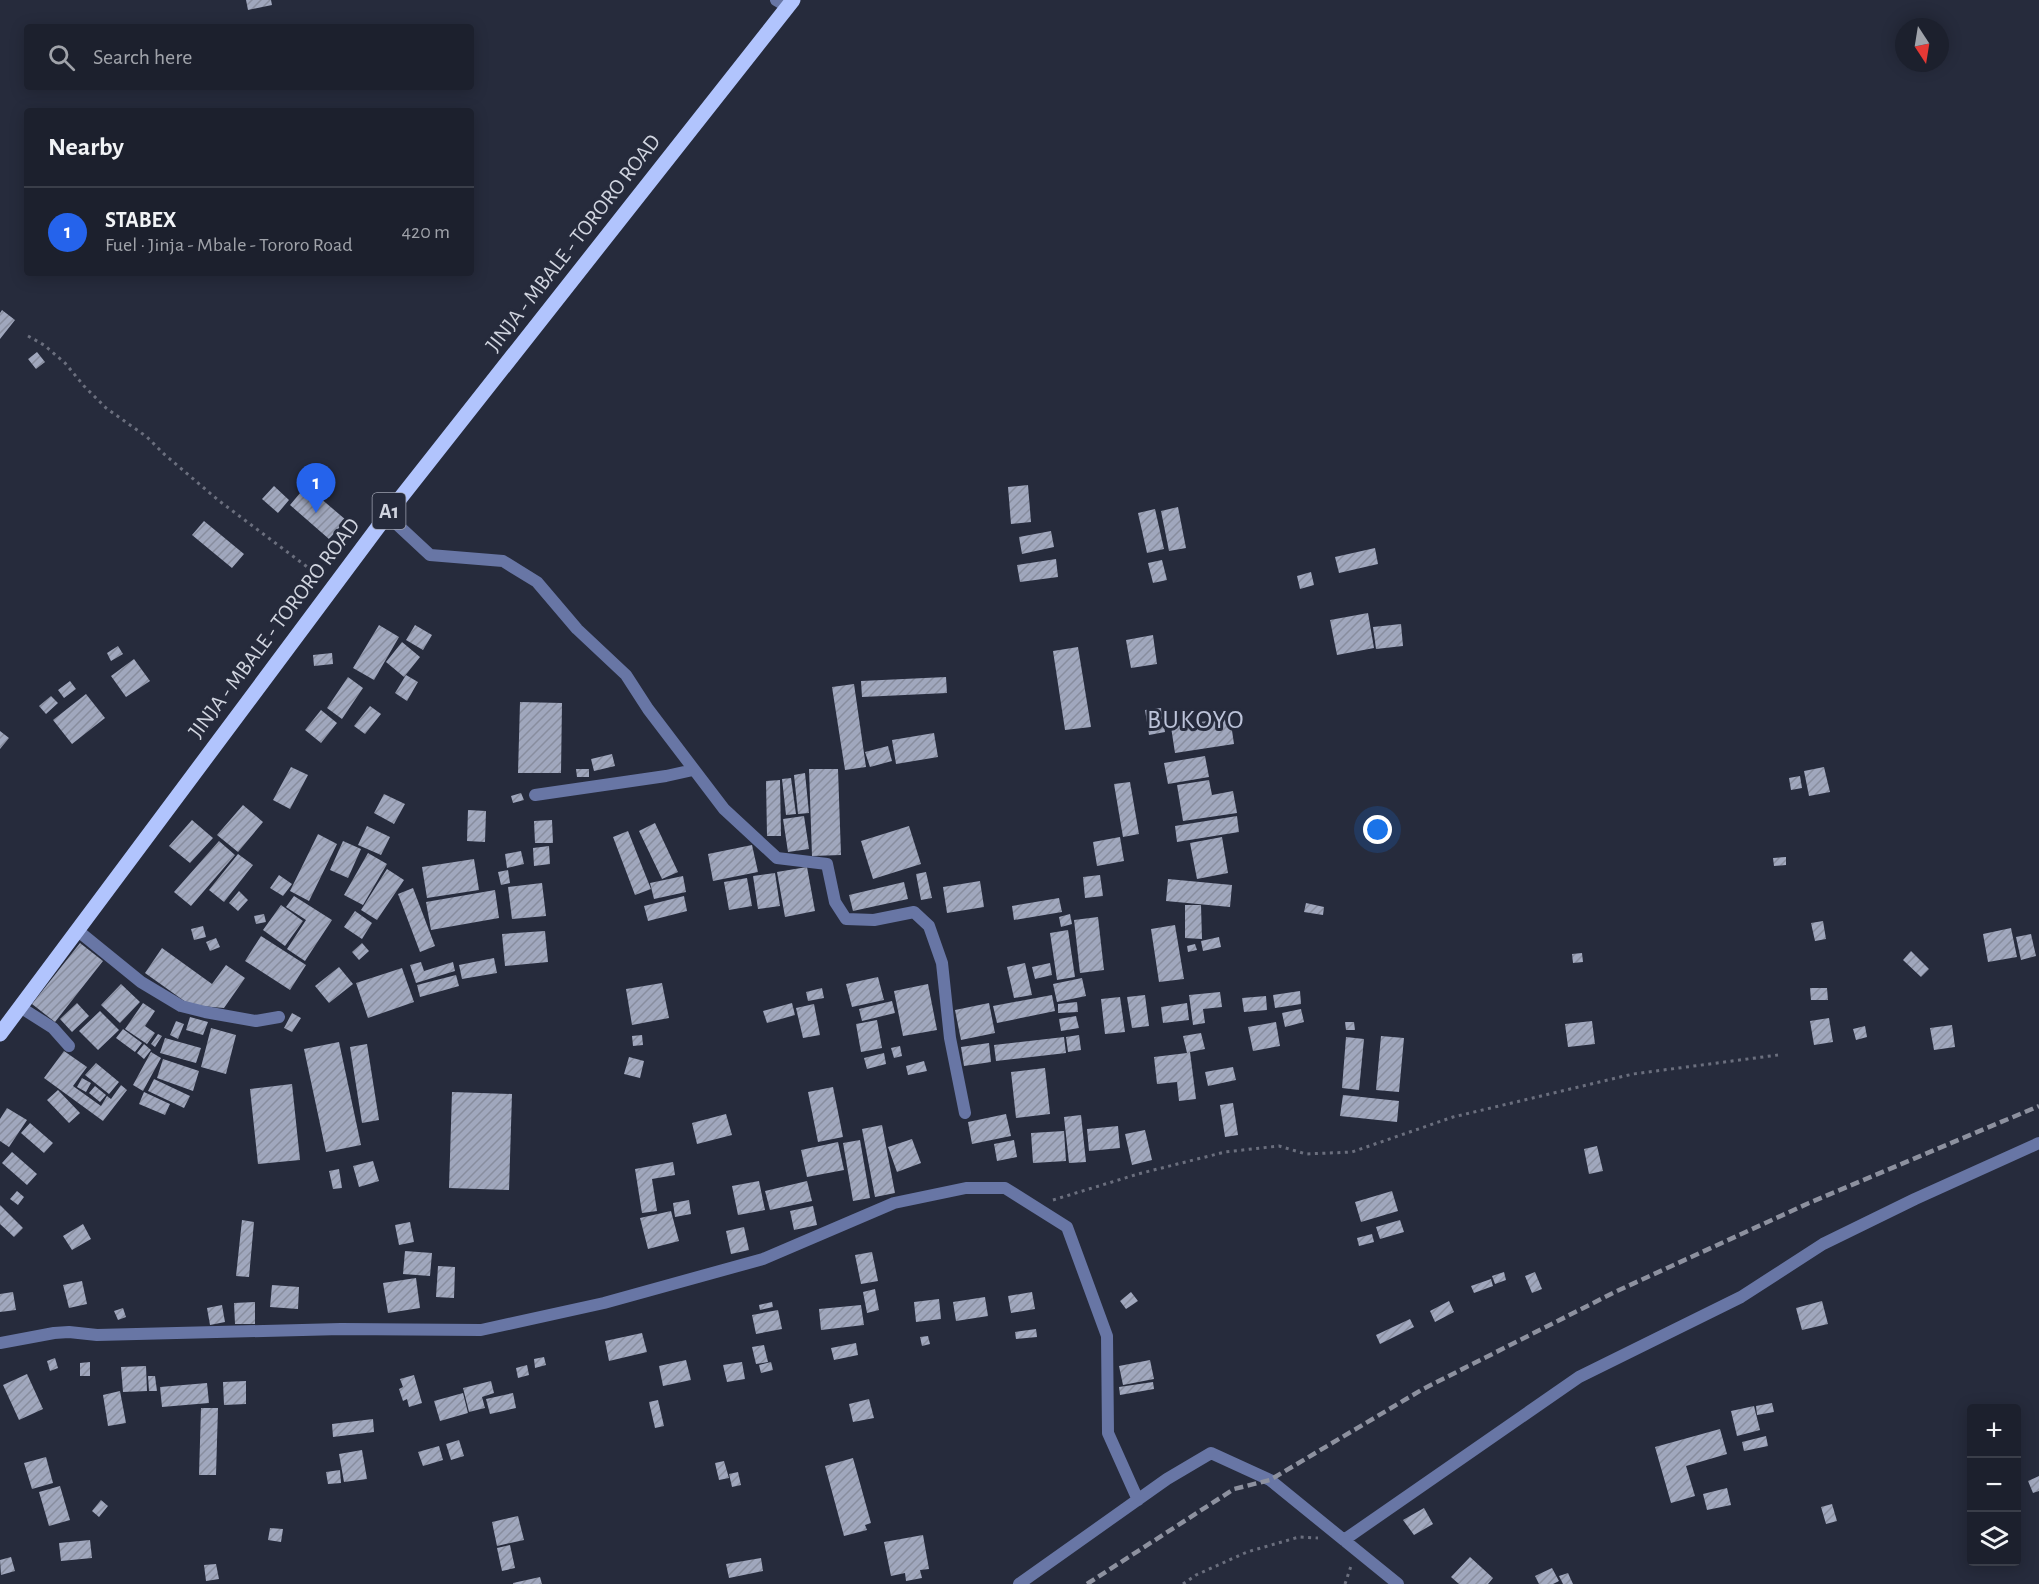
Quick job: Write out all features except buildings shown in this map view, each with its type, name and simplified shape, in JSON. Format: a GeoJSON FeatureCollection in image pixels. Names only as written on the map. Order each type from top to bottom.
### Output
{"type":"FeatureCollection","features":[{"type":"Feature","properties":{"kind":"main road","name":"JINJA - MBALE - TORORO ROAD"},"geometry":{"type":"LineString","coordinates":[[0,1034],[387,515],[786,2]]}},
{"type":"Feature","properties":{"kind":"street"},"geometry":{"type":"LineString","coordinates":[[387,515],[430,555],[503,561],[537,582],[577,629],[626,675],[648,710],[724,809],[777,858],[827,864],[835,902],[846,919],[874,920],[914,912],[929,926],[942,963],[950,1038],[965,1113]]}},
{"type":"Feature","properties":{"kind":"street"},"geometry":{"type":"LineString","coordinates":[[535,795],[693,770]]}},
{"type":"Feature","properties":{"kind":"street"},"geometry":{"type":"LineString","coordinates":[[77,930],[141,982],[181,1006],[256,1021],[279,1017]]}},
{"type":"Feature","properties":{"kind":"street"},"geometry":{"type":"LineString","coordinates":[[20,1007],[53,1028],[69,1046]]}},
{"type":"Feature","properties":{"kind":"street"},"geometry":{"type":"LineString","coordinates":[[1344,1540],[1579,1377],[1741,1297],[1823,1244],[2039,1143]]}},
{"type":"Feature","properties":{"kind":"street"},"geometry":{"type":"LineString","coordinates":[[0,1343],[69,1332],[97,1335],[341,1329],[481,1330],[604,1304],[763,1258],[894,1203],[966,1188],[1005,1188],[1067,1227],[1107,1336],[1108,1433],[1138,1500]]}},
{"type":"Feature","properties":{"kind":"street"},"geometry":{"type":"LineString","coordinates":[[1019,1584],[1167,1479],[1211,1453],[1270,1479],[1398,1584]]}},
{"type":"Feature","properties":{"kind":"path"},"geometry":{"type":"LineString","coordinates":[[28,336],[44,345],[65,363],[106,408],[147,437],[218,500],[301,560],[333,587]]}},
{"type":"Feature","properties":{"kind":"path"},"geometry":{"type":"LineString","coordinates":[[1034,1206],[1138,1174],[1225,1152],[1279,1146],[1306,1154],[1352,1152],[1453,1117],[1633,1074],[1778,1055]]}},
{"type":"Feature","properties":{"kind":"path"},"geometry":{"type":"LineString","coordinates":[[1183,1584],[1196,1575],[1247,1552],[1299,1537],[1344,1540]]}},
{"type":"Feature","properties":{"kind":"path"},"geometry":{"type":"LineString","coordinates":[[1344,1584],[1356,1550]]}},
{"type":"Feature","properties":{"kind":"railway"},"geometry":{"type":"LineString","coordinates":[[1087,1584],[1234,1489],[1270,1480],[1423,1389],[1617,1291],[1809,1203],[2039,1106]]}},
{"type":"Feature","properties":{"kind":"place","name":"STABEX"},"geometry":{"type":"Point","coordinates":[316,513]}},
{"type":"Feature","properties":{"kind":"district","name":"BUKOYO"},"geometry":{"type":"Point","coordinates":[1196,720]}}]}
